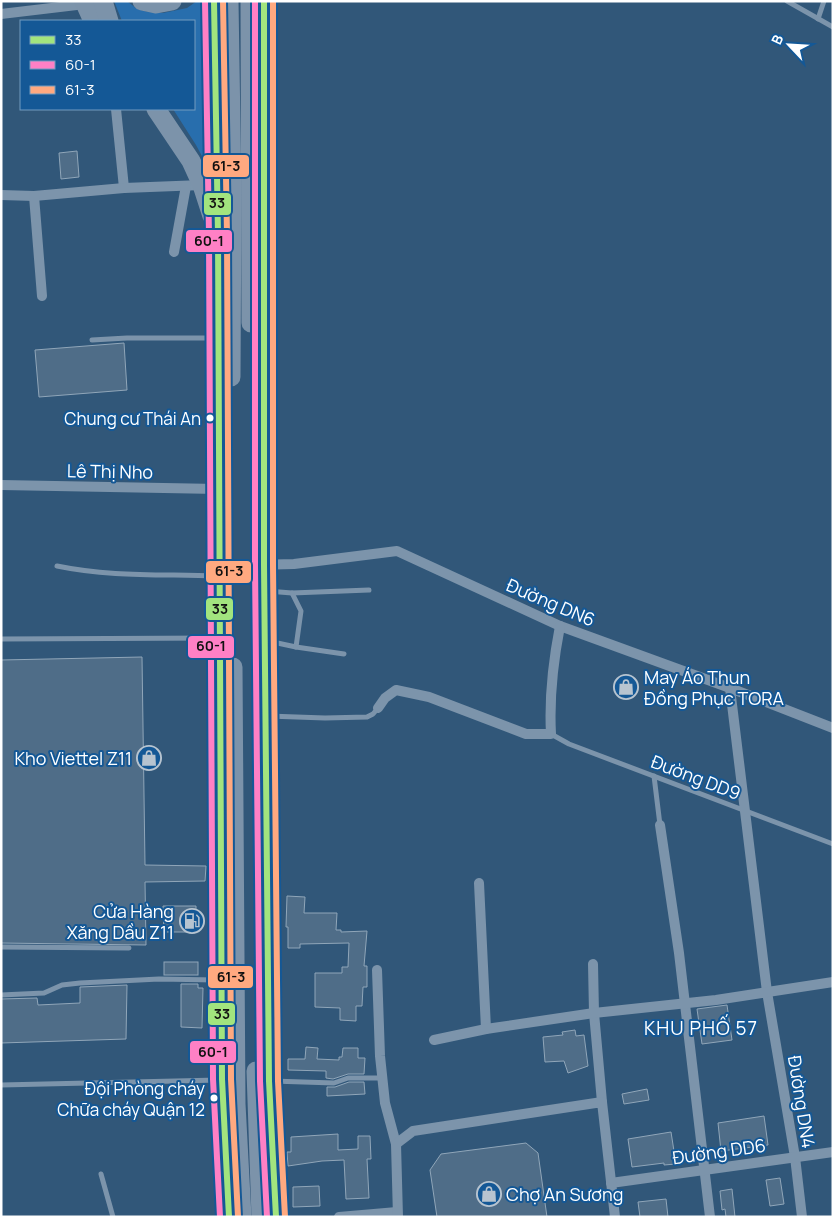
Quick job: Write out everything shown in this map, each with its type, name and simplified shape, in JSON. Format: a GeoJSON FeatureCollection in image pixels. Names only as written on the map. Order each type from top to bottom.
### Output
{"type":"FeatureCollection","features":[{"type":"Feature","properties":{"kind":"highway"},"geometry":{"type":"LineString","coordinates":[[142,1],[156,4],[172,1]]}},
{"type":"Feature","properties":{"kind":"highway"},"geometry":{"type":"LineString","coordinates":[[214,1],[218,338],[225,489],[236,1104],[242,1217]]}},
{"type":"Feature","properties":{"kind":"highway"},"geometry":{"type":"LineString","coordinates":[[229,1217],[222,1080],[220,980],[219,576],[225,489],[231,281],[230,1]]}},
{"type":"Feature","properties":{"kind":"highway"},"geometry":{"type":"LineString","coordinates":[[250,1],[258,565],[264,592],[265,640],[269,1080],[276,1217]]}},
{"type":"Feature","properties":{"kind":"highway"},"geometry":{"type":"LineString","coordinates":[[261,1217],[256,1098],[258,565],[264,1]]}},
{"type":"Feature","properties":{"kind":"highway"},"geometry":{"type":"LineString","coordinates":[[91,2],[92,20]]}},
{"type":"Feature","properties":{"kind":"highway"},"geometry":{"type":"LineString","coordinates":[[91,2],[108,20]]}},
{"type":"Feature","properties":{"kind":"highway"},"geometry":{"type":"LineString","coordinates":[[157,110],[191,161],[194,185],[218,235],[231,281]]}},
{"type":"Feature","properties":{"kind":"highway"},"geometry":{"type":"LineString","coordinates":[[218,235],[232,192]]}},
{"type":"Feature","properties":{"kind":"street"},"geometry":{"type":"LineString","coordinates":[[1,14],[91,2]]}},
{"type":"Feature","properties":{"kind":"street"},"geometry":{"type":"LineString","coordinates":[[116,110],[124,188]]}},
{"type":"Feature","properties":{"kind":"street"},"geometry":{"type":"LineString","coordinates":[[1,196],[34,196],[124,188],[194,185],[174,252]]}},
{"type":"Feature","properties":{"kind":"street"},"geometry":{"type":"LineString","coordinates":[[34,196],[42,296]]}},
{"type":"Feature","properties":{"kind":"street","name":"Lê Thị Nho"},"geometry":{"type":"LineString","coordinates":[[1,484],[225,489]]}},
{"type":"Feature","properties":{"kind":"street","name":"Đường DN6"},"geometry":{"type":"LineString","coordinates":[[258,565],[294,564],[397,551],[560,626],[833,728]]}},
{"type":"Feature","properties":{"kind":"street"},"geometry":{"type":"LineString","coordinates":[[378,708],[385,698],[396,690],[429,697],[526,734],[551,734],[550,704],[554,659],[560,626]]}},
{"type":"Feature","properties":{"kind":"street"},"geometry":{"type":"LineString","coordinates":[[730,688],[745,811]]}},
{"type":"Feature","properties":{"kind":"street","name":"Đường DN4"},"geometry":{"type":"LineString","coordinates":[[745,811],[767,992],[795,1157],[802,1217]]}},
{"type":"Feature","properties":{"kind":"street"},"geometry":{"type":"LineString","coordinates":[[660,825],[679,953],[710,1217]]}},
{"type":"Feature","properties":{"kind":"street"},"geometry":{"type":"LineString","coordinates":[[479,884],[486,1029]]}},
{"type":"Feature","properties":{"kind":"street"},"geometry":{"type":"LineString","coordinates":[[593,964],[594,1013],[615,1217]]}},
{"type":"Feature","properties":{"kind":"street"},"geometry":{"type":"LineString","coordinates":[[339,1217],[398,1214],[396,1144],[385,1103],[382,1078],[377,970]]}},
{"type":"Feature","properties":{"kind":"street"},"geometry":{"type":"LineString","coordinates":[[434,1040],[486,1029],[594,1013],[684,1004],[833,982]]}},
{"type":"Feature","properties":{"kind":"street"},"geometry":{"type":"LineString","coordinates":[[396,1144],[413,1131],[602,1102]]}},
{"type":"Feature","properties":{"kind":"street","name":"Đường DD6"},"geometry":{"type":"LineString","coordinates":[[611,1183],[833,1152]]}},
{"type":"Feature","properties":{"kind":"lane"},"geometry":{"type":"LineString","coordinates":[[787,1],[833,27]]}},
{"type":"Feature","properties":{"kind":"lane"},"geometry":{"type":"LineString","coordinates":[[818,19],[824,1]]}},
{"type":"Feature","properties":{"kind":"lane"},"geometry":{"type":"LineString","coordinates":[[92,340],[218,338]]}},
{"type":"Feature","properties":{"kind":"lane"},"geometry":{"type":"LineString","coordinates":[[57,566],[87,572],[128,575],[219,576]]}},
{"type":"Feature","properties":{"kind":"lane"},"geometry":{"type":"LineString","coordinates":[[264,592],[292,593],[369,590]]}},
{"type":"Feature","properties":{"kind":"lane"},"geometry":{"type":"LineString","coordinates":[[292,593],[301,611],[296,646]]}},
{"type":"Feature","properties":{"kind":"lane"},"geometry":{"type":"LineString","coordinates":[[1,639],[220,638]]}},
{"type":"Feature","properties":{"kind":"lane"},"geometry":{"type":"LineString","coordinates":[[265,640],[344,654]]}},
{"type":"Feature","properties":{"kind":"lane"},"geometry":{"type":"LineString","coordinates":[[266,716],[367,717],[378,708]]}},
{"type":"Feature","properties":{"kind":"lane","name":"Đường DD9"},"geometry":{"type":"LineString","coordinates":[[551,734],[569,744],[833,844]]}},
{"type":"Feature","properties":{"kind":"lane"},"geometry":{"type":"LineString","coordinates":[[654,776],[660,825]]}},
{"type":"Feature","properties":{"kind":"lane"},"geometry":{"type":"LineString","coordinates":[[1,947],[129,948]]}},
{"type":"Feature","properties":{"kind":"lane"},"geometry":{"type":"LineString","coordinates":[[1,995],[44,993],[62,985],[77,983],[220,980]]}},
{"type":"Feature","properties":{"kind":"lane"},"geometry":{"type":"LineString","coordinates":[[269,1080],[334,1083],[348,1078],[382,1078]]}},
{"type":"Feature","properties":{"kind":"lane"},"geometry":{"type":"LineString","coordinates":[[1,1085],[222,1080]]}},
{"type":"Feature","properties":{"kind":"lane"},"geometry":{"type":"LineString","coordinates":[[101,1174],[113,1217]]}},
{"type":"Feature","properties":{"kind":"shaded area"},"geometry":{"type":"Polygon","coordinates":[[[114,1],[127,1],[137,9],[163,13],[187,8],[197,1],[209,1],[211,173],[174,110],[195,110],[195,20],[122,20],[114,1]]]}},
{"type":"Feature","properties":{"kind":"building"},"geometry":{"type":"Polygon","coordinates":[[[77,151],[79,177],[61,179],[59,153],[77,151]]]}},
{"type":"Feature","properties":{"kind":"building"},"geometry":{"type":"Polygon","coordinates":[[[124,343],[127,390],[39,397],[35,350],[124,343]]]}},
{"type":"Feature","properties":{"kind":"building"},"geometry":{"type":"Polygon","coordinates":[[[142,657],[145,865],[206,866],[205,881],[145,882],[146,945],[1,943],[1,660],[142,657]]]}},
{"type":"Feature","properties":{"kind":"building"},"geometry":{"type":"Polygon","coordinates":[[[287,896],[305,897],[304,913],[337,913],[336,930],[341,930],[341,932],[367,931],[364,966],[367,966],[367,987],[363,987],[362,1006],[356,1006],[356,1021],[340,1020],[340,1008],[315,1007],[315,973],[342,973],[342,967],[348,967],[349,943],[300,944],[300,948],[288,948],[288,927],[286,927],[287,896]]]}},
{"type":"Feature","properties":{"kind":"building"},"geometry":{"type":"Polygon","coordinates":[[[163,906],[196,906],[196,932],[164,932],[163,906]]]}},
{"type":"Feature","properties":{"kind":"building"},"geometry":{"type":"Polygon","coordinates":[[[164,962],[198,962],[198,975],[164,975],[164,962]]]}},
{"type":"Feature","properties":{"kind":"building"},"geometry":{"type":"Polygon","coordinates":[[[181,984],[198,984],[198,988],[203,988],[202,1028],[181,1027],[181,984]]]}},
{"type":"Feature","properties":{"kind":"building"},"geometry":{"type":"Polygon","coordinates":[[[127,985],[126,1039],[1,1043],[1,999],[37,998],[38,1005],[80,1003],[80,987],[127,985]]]}},
{"type":"Feature","properties":{"kind":"building"},"geometry":{"type":"Polygon","coordinates":[[[727,1005],[732,1040],[702,1044],[697,1009],[727,1005]]]}},
{"type":"Feature","properties":{"kind":"building"},"geometry":{"type":"Polygon","coordinates":[[[575,1030],[576,1036],[584,1035],[588,1066],[568,1073],[564,1061],[545,1062],[543,1037],[563,1035],[562,1032],[575,1030]]]}},
{"type":"Feature","properties":{"kind":"building"},"geometry":{"type":"Polygon","coordinates":[[[306,1047],[318,1048],[317,1059],[339,1060],[339,1057],[342,1057],[343,1048],[358,1048],[358,1058],[365,1058],[364,1074],[348,1074],[333,1079],[326,1078],[326,1071],[288,1070],[288,1059],[305,1059],[306,1047]]]}},
{"type":"Feature","properties":{"kind":"building"},"geometry":{"type":"Polygon","coordinates":[[[349,1082],[364,1082],[365,1094],[327,1096],[327,1087],[335,1087],[349,1082]]]}},
{"type":"Feature","properties":{"kind":"building"},"geometry":{"type":"Polygon","coordinates":[[[647,1089],[649,1100],[624,1104],[622,1094],[647,1089]]]}},
{"type":"Feature","properties":{"kind":"building"},"geometry":{"type":"Polygon","coordinates":[[[764,1116],[768,1145],[721,1151],[718,1123],[764,1116]]]}},
{"type":"Feature","properties":{"kind":"building"},"geometry":{"type":"Polygon","coordinates":[[[671,1132],[676,1164],[664,1165],[664,1163],[632,1167],[628,1139],[671,1132]]]}},
{"type":"Feature","properties":{"kind":"building"},"geometry":{"type":"Polygon","coordinates":[[[338,1134],[338,1150],[358,1149],[358,1136],[370,1136],[371,1159],[367,1159],[369,1198],[346,1199],[344,1160],[288,1166],[287,1152],[291,1152],[291,1137],[338,1134]]]}},
{"type":"Feature","properties":{"kind":"building","name":"Chợ An Sương"},"geometry":{"type":"Polygon","coordinates":[[[526,1143],[538,1153],[547,1217],[437,1217],[430,1170],[441,1154],[526,1143]]]}},
{"type":"Feature","properties":{"kind":"building"},"geometry":{"type":"Polygon","coordinates":[[[780,1178],[784,1204],[770,1206],[766,1180],[780,1178]]]}},
{"type":"Feature","properties":{"kind":"building"},"geometry":{"type":"Polygon","coordinates":[[[319,1186],[320,1206],[293,1207],[293,1187],[319,1186]]]}},
{"type":"Feature","properties":{"kind":"building"},"geometry":{"type":"Polygon","coordinates":[[[732,1189],[735,1217],[726,1217],[725,1209],[722,1210],[720,1191],[732,1189]]]}},
{"type":"Feature","properties":{"kind":"building"},"geometry":{"type":"Polygon","coordinates":[[[666,1199],[668,1217],[640,1217],[638,1202],[666,1199]]]}},
{"type":"Feature","properties":{"kind":"transit line","name":"60-1"},"geometry":{"type":"LineString","coordinates":[[205,1],[209,235],[213,1079],[220,1217]]}},
{"type":"Feature","properties":{"kind":"transit line","name":"33"},"geometry":{"type":"LineString","coordinates":[[214,1],[218,235],[222,1079],[229,1217]]}},
{"type":"Feature","properties":{"kind":"transit line","name":"61-3"},"geometry":{"type":"LineString","coordinates":[[223,1],[227,235],[231,1079],[238,1217]]}},
{"type":"Feature","properties":{"kind":"transit line","name":"60-1"},"geometry":{"type":"LineString","coordinates":[[255,1],[255,565],[260,1081],[267,1217]]}},
{"type":"Feature","properties":{"kind":"transit line","name":"33"},"geometry":{"type":"LineString","coordinates":[[264,1],[264,565],[269,1081],[276,1217]]}},
{"type":"Feature","properties":{"kind":"transit line","name":"61-3"},"geometry":{"type":"LineString","coordinates":[[273,1],[273,565],[278,1081],[285,1217]]}},
{"type":"Feature","properties":{"kind":"place","name":"Chung cư Thái An"},"geometry":{"type":"Point","coordinates":[210,418]}},
{"type":"Feature","properties":{"kind":"place","name":"May Áo Thun Đồng Phục TORA"},"geometry":{"type":"Point","coordinates":[626,687]}},
{"type":"Feature","properties":{"kind":"place","name":"Kho Viettel Z11"},"geometry":{"type":"Point","coordinates":[149,758]}},
{"type":"Feature","properties":{"kind":"place","name":"Cửa Hàng Xăng Dầu Z11"},"geometry":{"type":"Point","coordinates":[192,921]}},
{"type":"Feature","properties":{"kind":"place","name":"Đội Phòng cháy Chữa cháy Quận 12"},"geometry":{"type":"Point","coordinates":[214,1098]}},
{"type":"Feature","properties":{"kind":"place","name":"Chợ An Sương"},"geometry":{"type":"Point","coordinates":[489,1194]}},
{"type":"Feature","properties":{"kind":"district","name":"KHU PHỐ 57"},"geometry":{"type":"Point","coordinates":[701,1028]}}]}
